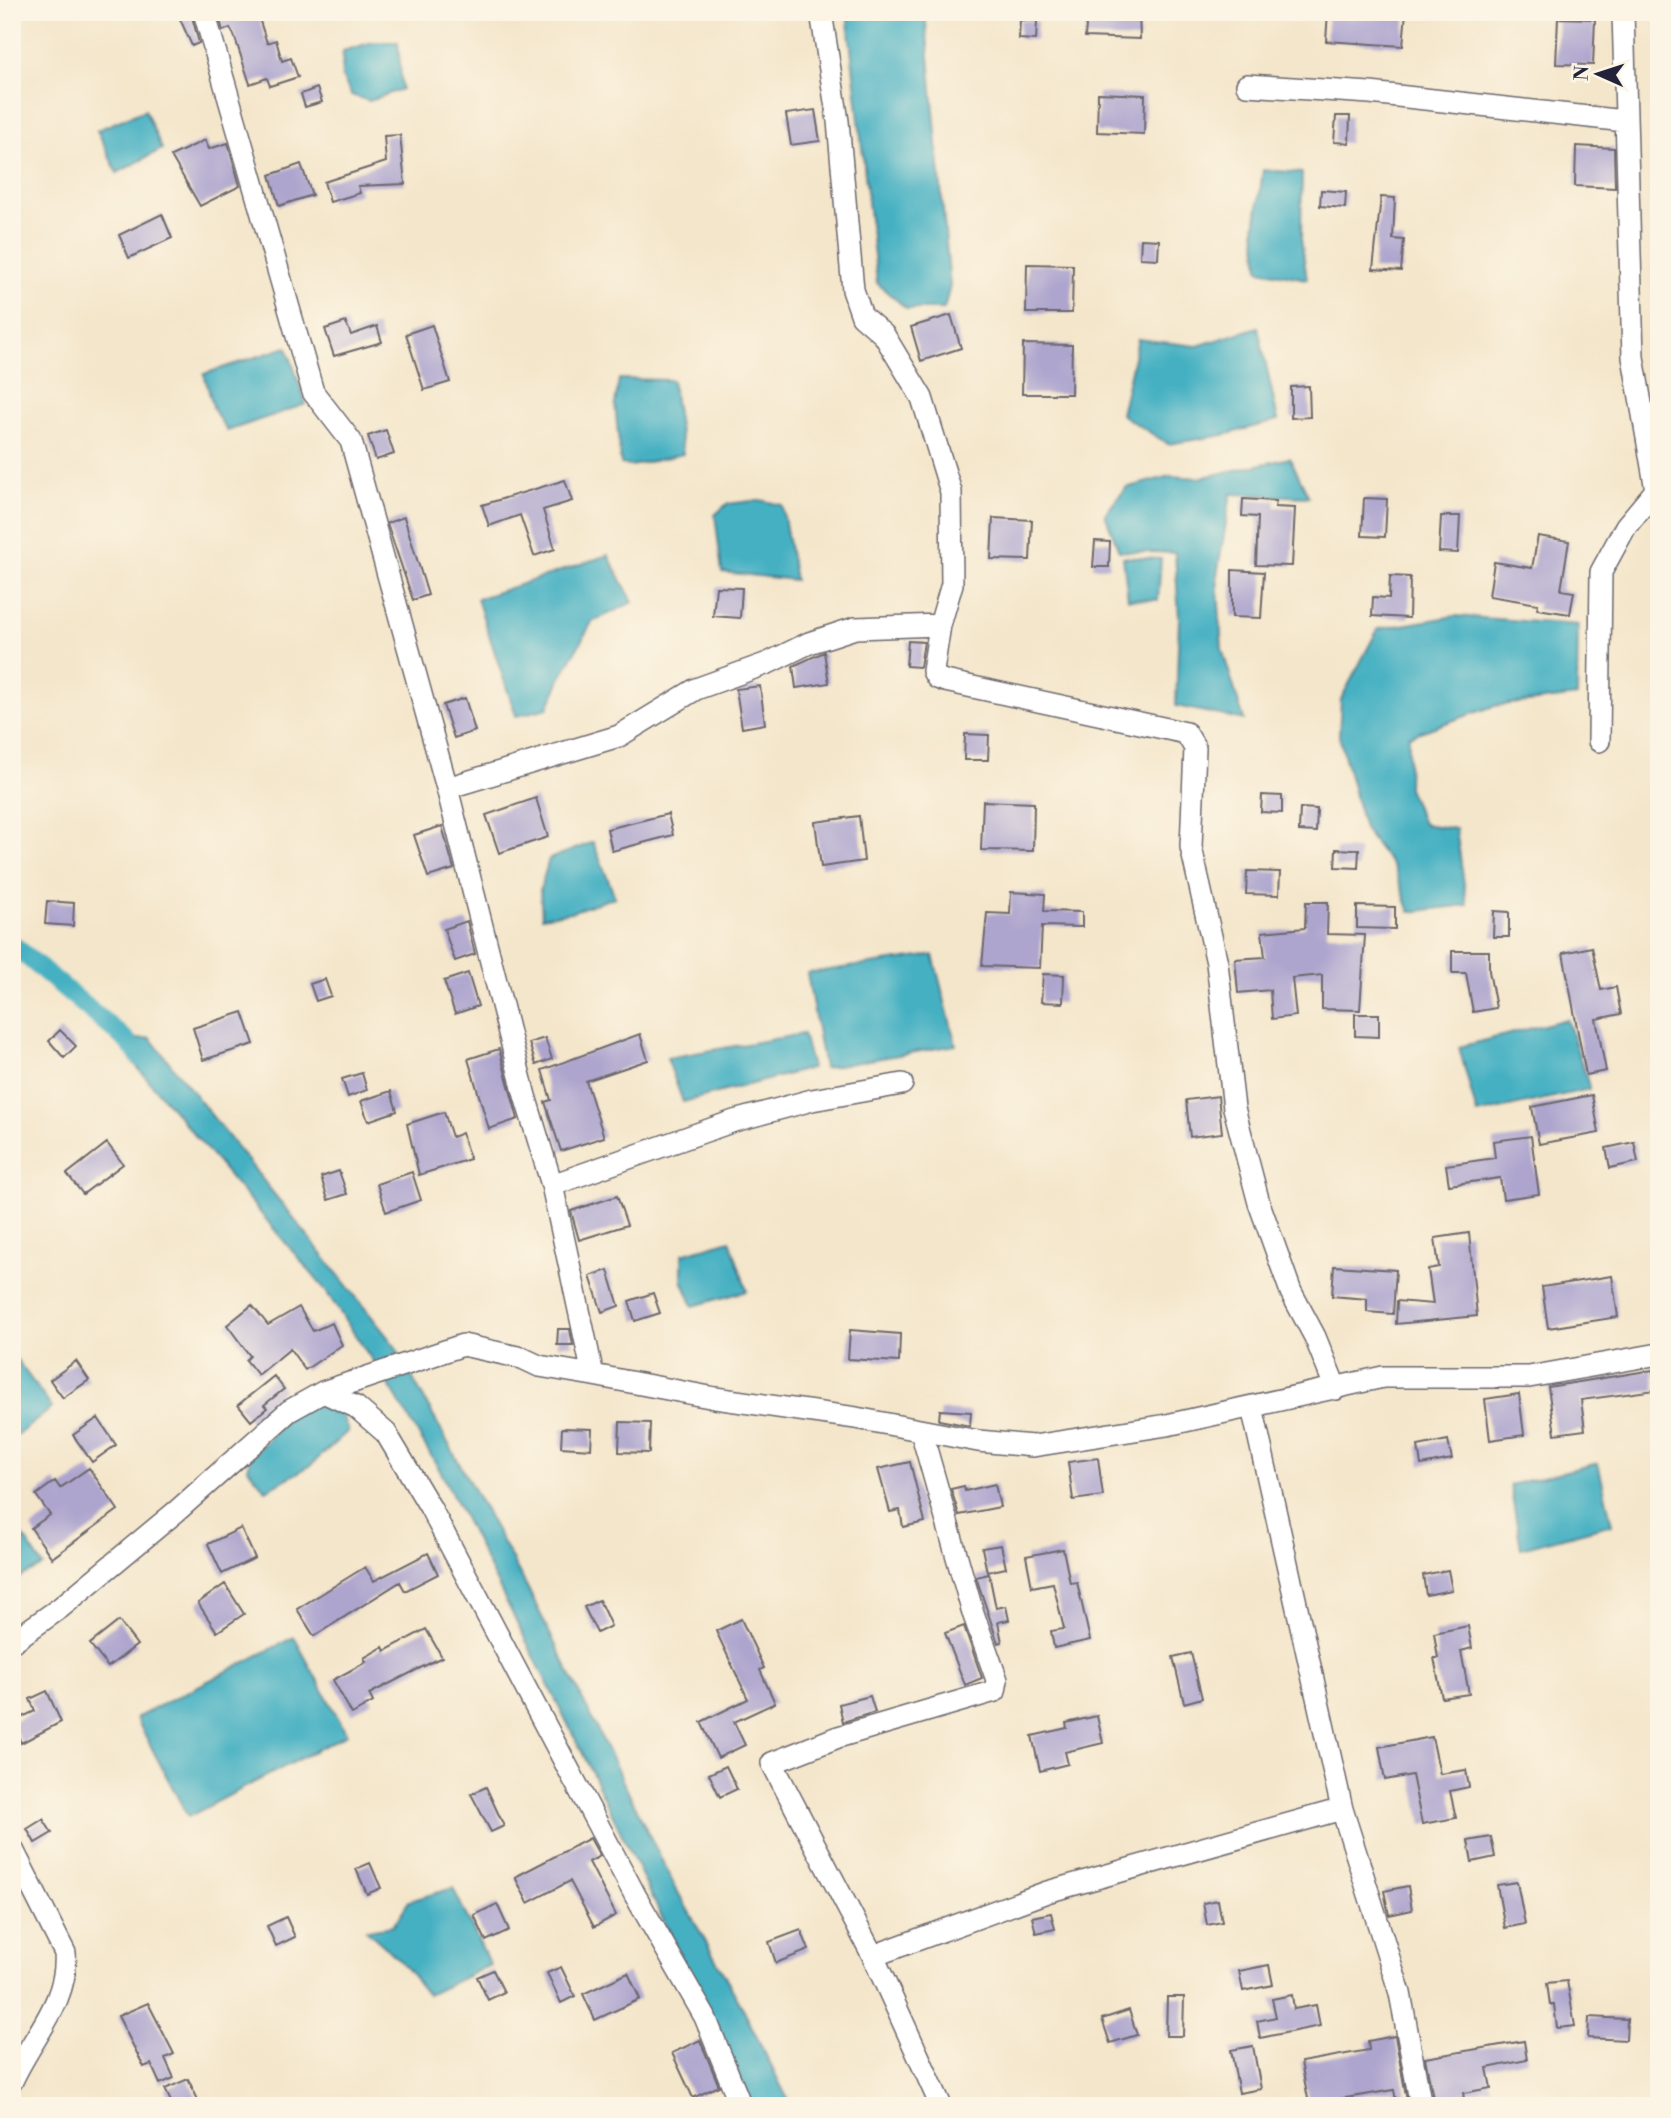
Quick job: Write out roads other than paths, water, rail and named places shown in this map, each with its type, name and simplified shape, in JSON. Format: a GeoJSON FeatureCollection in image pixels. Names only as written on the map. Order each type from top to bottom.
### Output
{"type":"FeatureCollection","features":[{"type":"Feature","properties":{"kind":"street"},"geometry":{"type":"LineString","coordinates":[[204,12],[313,392],[351,441],[447,788],[503,1013],[552,1185],[593,1375]]}},
{"type":"Feature","properties":{"kind":"street"},"geometry":{"type":"LineString","coordinates":[[821,12],[838,121],[853,290],[862,316],[884,335],[922,398],[951,492],[952,584],[940,625],[933,671],[937,678],[1141,722],[1186,733],[1192,739],[1195,748],[1191,847],[1217,962],[1234,1108],[1259,1202],[1290,1292],[1315,1337],[1336,1389]]}},
{"type":"Feature","properties":{"kind":"street"},"geometry":{"type":"LineString","coordinates":[[1600,741],[1601,572],[1626,526],[1657,491],[1633,357],[1623,12]]}},
{"type":"Feature","properties":{"kind":"street"},"geometry":{"type":"LineString","coordinates":[[1247,85],[1370,93],[1625,121]]}},
{"type":"Feature","properties":{"kind":"street"},"geometry":{"type":"LineString","coordinates":[[447,788],[619,736],[696,689],[768,663],[809,643],[855,628],[940,625]]}},
{"type":"Feature","properties":{"kind":"street"},"geometry":{"type":"LineString","coordinates":[[552,1185],[734,1121],[812,1100],[902,1084]]}},
{"type":"Feature","properties":{"kind":"street"},"geometry":{"type":"LineString","coordinates":[[12,1642],[60,1608],[178,1510],[289,1411],[323,1392],[455,1345],[470,1345],[522,1358],[539,1366],[614,1376],[715,1398],[978,1441],[1033,1446],[1252,1407],[1383,1377],[1529,1377],[1659,1354]]}},
{"type":"Feature","properties":{"kind":"street"},"geometry":{"type":"LineString","coordinates":[[323,1392],[356,1407],[386,1433],[430,1507],[635,1895],[705,2017],[741,2106]]}},
{"type":"Feature","properties":{"kind":"street"},"geometry":{"type":"LineString","coordinates":[[1252,1407],[1342,1809],[1400,1993],[1421,2106]]}},
{"type":"Feature","properties":{"kind":"street"},"geometry":{"type":"LineString","coordinates":[[921,1431],[973,1613],[997,1680],[995,1691],[838,1737],[772,1763],[873,1956],[941,2106]]}},
{"type":"Feature","properties":{"kind":"street"},"geometry":{"type":"LineString","coordinates":[[873,1956],[1047,1892],[1342,1809]]}},
{"type":"Feature","properties":{"kind":"street"},"geometry":{"type":"LineString","coordinates":[[12,1848],[65,1953],[66,1968],[46,2026],[12,2081]]}},
{"type":"Feature","properties":{"kind":"water"},"geometry":{"type":"Polygon","coordinates":[[[847,12],[925,12],[950,286],[944,309],[907,309],[877,283],[847,12]]]}},
{"type":"Feature","properties":{"kind":"water"},"geometry":{"type":"Polygon","coordinates":[[[373,42],[398,42],[402,89],[369,101],[351,95],[342,76],[343,51],[373,42]]]}},
{"type":"Feature","properties":{"kind":"water"},"geometry":{"type":"Polygon","coordinates":[[[145,110],[162,149],[117,173],[97,130],[145,110]]]}},
{"type":"Feature","properties":{"kind":"water"},"geometry":{"type":"Polygon","coordinates":[[[1263,170],[1302,173],[1301,239],[1307,279],[1259,270],[1255,228],[1263,170]]]}},
{"type":"Feature","properties":{"kind":"water"},"geometry":{"type":"Polygon","coordinates":[[[1258,327],[1278,420],[1224,435],[1168,444],[1121,414],[1138,339],[1197,346],[1258,327]]]}},
{"type":"Feature","properties":{"kind":"water"},"geometry":{"type":"Polygon","coordinates":[[[287,347],[306,404],[227,431],[214,410],[204,374],[287,347]]]}},
{"type":"Feature","properties":{"kind":"water"},"geometry":{"type":"Polygon","coordinates":[[[619,379],[672,380],[683,454],[631,466],[621,464],[615,404],[619,379]]]}},
{"type":"Feature","properties":{"kind":"water"},"geometry":{"type":"Polygon","coordinates":[[[1290,458],[1309,497],[1231,494],[1217,575],[1222,649],[1244,720],[1176,706],[1179,618],[1175,553],[1119,551],[1105,514],[1126,488],[1170,476],[1199,478],[1290,458]]]}},
{"type":"Feature","properties":{"kind":"water"},"geometry":{"type":"Polygon","coordinates":[[[760,500],[782,505],[795,580],[722,572],[715,515],[727,504],[760,500]]]}},
{"type":"Feature","properties":{"kind":"water"},"geometry":{"type":"Polygon","coordinates":[[[608,555],[633,602],[592,622],[560,679],[548,708],[516,716],[477,599],[608,555]]]}},
{"type":"Feature","properties":{"kind":"water"},"geometry":{"type":"Polygon","coordinates":[[[1123,557],[1161,559],[1158,600],[1128,599],[1123,557]]]}},
{"type":"Feature","properties":{"kind":"water"},"geometry":{"type":"Polygon","coordinates":[[[1455,616],[1578,625],[1577,696],[1494,706],[1409,736],[1408,788],[1423,824],[1456,829],[1467,905],[1410,912],[1394,868],[1364,829],[1339,736],[1341,699],[1378,629],[1455,616]]]}},
{"type":"Feature","properties":{"kind":"water"},"geometry":{"type":"Polygon","coordinates":[[[593,842],[615,897],[571,912],[542,917],[540,890],[549,859],[593,842]]]}},
{"type":"Feature","properties":{"kind":"water"},"geometry":{"type":"Polygon","coordinates":[[[933,955],[956,1045],[824,1068],[807,973],[933,955]]]}},
{"type":"Feature","properties":{"kind":"water"},"geometry":{"type":"Polygon","coordinates":[[[1567,1019],[1590,1089],[1477,1114],[1459,1047],[1567,1019]]]}},
{"type":"Feature","properties":{"kind":"water"},"geometry":{"type":"Polygon","coordinates":[[[803,1034],[812,1068],[683,1102],[667,1058],[803,1034]]]}},
{"type":"Feature","properties":{"kind":"water"},"geometry":{"type":"Polygon","coordinates":[[[150,1038],[395,1346],[527,1587],[674,1885],[741,2005],[791,2106],[753,2106],[582,1752],[442,1474],[392,1390],[323,1287],[132,1061],[126,1040],[150,1038]]]}},
{"type":"Feature","properties":{"kind":"water"},"geometry":{"type":"Polygon","coordinates":[[[730,1240],[747,1291],[693,1306],[682,1280],[682,1254],[730,1240]]]}},
{"type":"Feature","properties":{"kind":"water"},"geometry":{"type":"Polygon","coordinates":[[[12,1353],[52,1408],[12,1439],[12,1353]]]}},
{"type":"Feature","properties":{"kind":"water"},"geometry":{"type":"Polygon","coordinates":[[[337,1402],[348,1431],[310,1466],[266,1490],[248,1469],[250,1458],[301,1404],[337,1402]]]}},
{"type":"Feature","properties":{"kind":"water"},"geometry":{"type":"Polygon","coordinates":[[[1598,1463],[1612,1524],[1521,1548],[1510,1485],[1598,1463]]]}},
{"type":"Feature","properties":{"kind":"water"},"geometry":{"type":"Polygon","coordinates":[[[12,1519],[43,1566],[12,1581],[12,1519]]]}},
{"type":"Feature","properties":{"kind":"water"},"geometry":{"type":"Polygon","coordinates":[[[294,1637],[347,1734],[188,1817],[136,1718],[294,1637]]]}},
{"type":"Feature","properties":{"kind":"water"},"geometry":{"type":"Polygon","coordinates":[[[453,1888],[490,1965],[428,1995],[399,1959],[366,1930],[393,1926],[409,1901],[453,1888]]]}},
{"type":"Feature","properties":{"kind":"waterway"},"geometry":{"type":"LineString","coordinates":[[12,944],[126,1040],[142,1059]]}}]}
